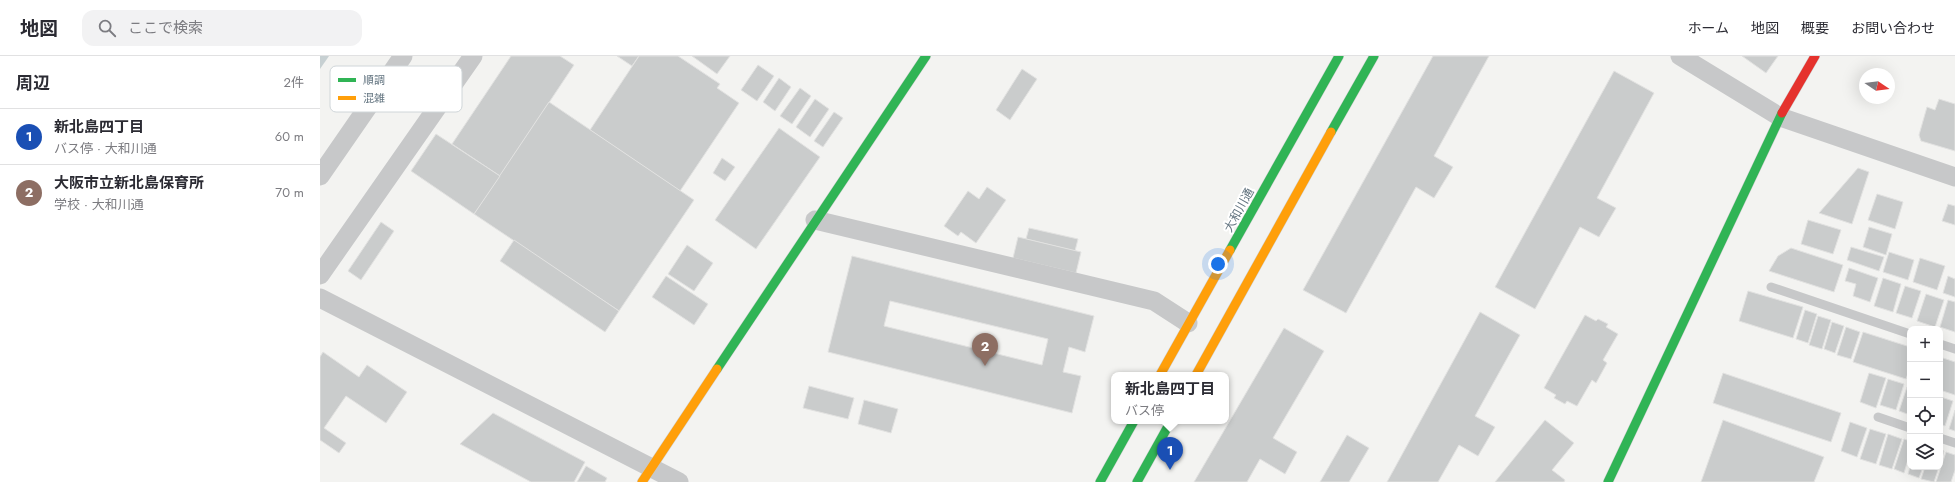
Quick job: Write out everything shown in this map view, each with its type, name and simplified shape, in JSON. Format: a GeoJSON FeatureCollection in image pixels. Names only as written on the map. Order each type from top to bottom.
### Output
{"type":"FeatureCollection","features":[{"type":"Feature","properties":{"kind":"street"},"geometry":{"type":"LineString","coordinates":[[396,66],[403,56]]}},
{"type":"Feature","properties":{"kind":"street"},"geometry":{"type":"LineString","coordinates":[[462,72],[473,56]]}},
{"type":"Feature","properties":{"kind":"street"},"geometry":{"type":"LineString","coordinates":[[647,475],[815,220],[926,56]]}},
{"type":"Feature","properties":{"kind":"street","name":"大和川通"},"geometry":{"type":"LineString","coordinates":[[1162,372],[1339,56]]}},
{"type":"Feature","properties":{"kind":"street"},"geometry":{"type":"LineString","coordinates":[[1198,372],[1374,56]]}},
{"type":"Feature","properties":{"kind":"street"},"geometry":{"type":"LineString","coordinates":[[1680,56],[1780,117],[1955,176]]}},
{"type":"Feature","properties":{"kind":"street"},"geometry":{"type":"LineString","coordinates":[[1608,482],[1780,117],[1815,56]]}},
{"type":"Feature","properties":{"kind":"street"},"geometry":{"type":"LineString","coordinates":[[320,176],[364,112]]}},
{"type":"Feature","properties":{"kind":"street"},"geometry":{"type":"LineString","coordinates":[[320,275],[434,112]]}},
{"type":"Feature","properties":{"kind":"street"},"geometry":{"type":"LineString","coordinates":[[815,220],[1154,301],[1188,323]]}},
{"type":"Feature","properties":{"kind":"street"},"geometry":{"type":"LineString","coordinates":[[320,298],[647,475],[679,482]]}},
{"type":"Feature","properties":{"kind":"street"},"geometry":{"type":"LineString","coordinates":[[1100,482],[1132,424]]}},
{"type":"Feature","properties":{"kind":"street"},"geometry":{"type":"LineString","coordinates":[[1137,482],[1169,424]]}},
{"type":"Feature","properties":{"kind":"lane"},"geometry":{"type":"LineString","coordinates":[[1771,286],[1907,333]]}},
{"type":"Feature","properties":{"kind":"lane"},"geometry":{"type":"LineString","coordinates":[[1943,345],[1955,349]]}},
{"type":"Feature","properties":{"kind":"lane"},"geometry":{"type":"LineString","coordinates":[[1878,417],[1907,427]]}},
{"type":"Feature","properties":{"kind":"lane"},"geometry":{"type":"LineString","coordinates":[[1943,439],[1955,444]]}},
{"type":"Feature","properties":{"kind":"shaded area"},"geometry":{"type":"Polygon","coordinates":[[[320,56],[329,56],[320,69],[320,56]]]}},
{"type":"Feature","properties":{"kind":"building"},"geometry":{"type":"Polygon","coordinates":[[[511,56],[560,56],[574,65],[500,176],[452,144],[511,56]]]}},
{"type":"Feature","properties":{"kind":"building"},"geometry":{"type":"Polygon","coordinates":[[[617,56],[639,56],[632,66],[617,56]]]}},
{"type":"Feature","properties":{"kind":"building"},"geometry":{"type":"Polygon","coordinates":[[[639,56],[678,56],[720,84],[717,88],[739,103],[680,191],[590,130],[639,56]]]}},
{"type":"Feature","properties":{"kind":"building"},"geometry":{"type":"Polygon","coordinates":[[[692,56],[730,56],[717,74],[692,56]]]}},
{"type":"Feature","properties":{"kind":"building"},"geometry":{"type":"Polygon","coordinates":[[[1433,56],[1489,56],[1434,156],[1453,167],[1434,198],[1416,187],[1346,313],[1303,290],[1433,56]]]}},
{"type":"Feature","properties":{"kind":"building"},"geometry":{"type":"Polygon","coordinates":[[[1742,56],[1778,56],[1766,73],[1742,56]]]}},
{"type":"Feature","properties":{"kind":"building"},"geometry":{"type":"Polygon","coordinates":[[[758,65],[774,76],[757,101],[741,90],[758,65]]]}},
{"type":"Feature","properties":{"kind":"building"},"geometry":{"type":"Polygon","coordinates":[[[1022,69],[1037,79],[1010,120],[996,110],[1022,69]]]}},
{"type":"Feature","properties":{"kind":"building"},"geometry":{"type":"Polygon","coordinates":[[[1614,71],[1654,93],[1597,198],[1616,208],[1599,237],[1580,227],[1535,309],[1495,287],[1614,71]]]}},
{"type":"Feature","properties":{"kind":"building"},"geometry":{"type":"Polygon","coordinates":[[[779,78],[791,87],[775,111],[763,102],[779,78]]]}},
{"type":"Feature","properties":{"kind":"building"},"geometry":{"type":"Polygon","coordinates":[[[800,88],[811,96],[792,124],[780,116],[800,88]]]}},
{"type":"Feature","properties":{"kind":"building"},"geometry":{"type":"Polygon","coordinates":[[[815,99],[829,109],[810,137],[796,127],[815,99]]]}},
{"type":"Feature","properties":{"kind":"building"},"geometry":{"type":"Polygon","coordinates":[[[1939,99],[1955,104],[1955,151],[1921,141],[1919,135],[1927,107],[1935,110],[1939,99]]]}},
{"type":"Feature","properties":{"kind":"building"},"geometry":{"type":"Polygon","coordinates":[[[549,102],[694,200],[619,311],[474,214],[549,102]]]}},
{"type":"Feature","properties":{"kind":"building"},"geometry":{"type":"Polygon","coordinates":[[[834,112],[843,118],[823,147],[814,141],[834,112]]]}},
{"type":"Feature","properties":{"kind":"building"},"geometry":{"type":"Polygon","coordinates":[[[779,128],[820,157],[756,249],[715,220],[779,128]]]}},
{"type":"Feature","properties":{"kind":"building"},"geometry":{"type":"Polygon","coordinates":[[[436,134],[500,176],[474,214],[411,171],[436,134]]]}},
{"type":"Feature","properties":{"kind":"building"},"geometry":{"type":"Polygon","coordinates":[[[722,158],[735,167],[725,181],[713,173],[722,158]]]}},
{"type":"Feature","properties":{"kind":"building"},"geometry":{"type":"Polygon","coordinates":[[[1858,168],[1869,172],[1852,224],[1819,213],[1858,168]]]}},
{"type":"Feature","properties":{"kind":"building"},"geometry":{"type":"Polygon","coordinates":[[[987,187],[1006,200],[976,243],[961,232],[958,236],[944,226],[968,191],[979,199],[987,187]]]}},
{"type":"Feature","properties":{"kind":"building"},"geometry":{"type":"Polygon","coordinates":[[[1877,194],[1903,202],[1895,229],[1868,220],[1877,194]]]}},
{"type":"Feature","properties":{"kind":"building"},"geometry":{"type":"Polygon","coordinates":[[[1948,204],[1955,206],[1955,225],[1942,221],[1948,204]]]}},
{"type":"Feature","properties":{"kind":"building"},"geometry":{"type":"Polygon","coordinates":[[[1808,220],[1841,230],[1833,254],[1801,244],[1808,220]]]}},
{"type":"Feature","properties":{"kind":"building"},"geometry":{"type":"Polygon","coordinates":[[[381,222],[394,231],[361,280],[348,271],[381,222]]]}},
{"type":"Feature","properties":{"kind":"building"},"geometry":{"type":"Polygon","coordinates":[[[1869,227],[1892,234],[1886,255],[1863,247],[1869,227]]]}},
{"type":"Feature","properties":{"kind":"building"},"geometry":{"type":"Polygon","coordinates":[[[1029,228],[1078,239],[1075,251],[1026,239],[1029,228]]]}},
{"type":"Feature","properties":{"kind":"building"},"geometry":{"type":"Polygon","coordinates":[[[1018,237],[1081,252],[1076,273],[1013,258],[1018,237]]]}},
{"type":"Feature","properties":{"kind":"building"},"geometry":{"type":"Polygon","coordinates":[[[514,240],[619,311],[605,332],[500,261],[514,240]]]}},
{"type":"Feature","properties":{"kind":"building"},"geometry":{"type":"Polygon","coordinates":[[[687,245],[713,263],[694,291],[668,274],[687,245]]]}},
{"type":"Feature","properties":{"kind":"building"},"geometry":{"type":"Polygon","coordinates":[[[1851,247],[1884,257],[1879,271],[1847,260],[1851,247]]]}},
{"type":"Feature","properties":{"kind":"building"},"geometry":{"type":"Polygon","coordinates":[[[1791,248],[1843,265],[1834,292],[1769,271],[1778,256],[1791,248]]]}},
{"type":"Feature","properties":{"kind":"building"},"geometry":{"type":"Polygon","coordinates":[[[1889,252],[1914,260],[1908,280],[1883,272],[1889,252]]]}},
{"type":"Feature","properties":{"kind":"building"},"geometry":{"type":"Polygon","coordinates":[[[852,256],[1094,316],[1085,352],[1069,347],[1063,372],[1081,376],[1072,413],[828,352],[852,256]],[[890,301],[884,326],[1042,365],[1048,339],[890,301]]]}},
{"type":"Feature","properties":{"kind":"building"},"geometry":{"type":"Polygon","coordinates":[[[1920,258],[1945,266],[1937,290],[1913,282],[1920,258]]]}},
{"type":"Feature","properties":{"kind":"building"},"geometry":{"type":"Polygon","coordinates":[[[1849,268],[1878,278],[1870,302],[1853,296],[1856,284],[1845,281],[1849,268]]]}},
{"type":"Feature","properties":{"kind":"building"},"geometry":{"type":"Polygon","coordinates":[[[666,276],[708,304],[694,325],[652,297],[666,276]]]}},
{"type":"Feature","properties":{"kind":"building"},"geometry":{"type":"Polygon","coordinates":[[[1948,276],[1955,279],[1955,297],[1943,293],[1948,276]]]}},
{"type":"Feature","properties":{"kind":"building"},"geometry":{"type":"Polygon","coordinates":[[[1883,278],[1901,284],[1893,312],[1874,306],[1883,278]]]}},
{"type":"Feature","properties":{"kind":"building"},"geometry":{"type":"Polygon","coordinates":[[[1905,286],[1921,291],[1912,318],[1896,313],[1905,286]]]}},
{"type":"Feature","properties":{"kind":"building"},"geometry":{"type":"Polygon","coordinates":[[[1748,291],[1803,307],[1793,338],[1739,321],[1748,291]]]}},
{"type":"Feature","properties":{"kind":"building"},"geometry":{"type":"Polygon","coordinates":[[[1926,294],[1944,300],[1935,326],[1917,321],[1926,294]]]}},
{"type":"Feature","properties":{"kind":"building"},"geometry":{"type":"Polygon","coordinates":[[[1948,300],[1955,302],[1955,332],[1940,326],[1948,300]]]}},
{"type":"Feature","properties":{"kind":"building"},"geometry":{"type":"Polygon","coordinates":[[[1805,310],[1817,314],[1808,343],[1796,339],[1805,310]]]}},
{"type":"Feature","properties":{"kind":"building"},"geometry":{"type":"Polygon","coordinates":[[[1480,312],[1520,335],[1475,416],[1495,427],[1478,456],[1459,445],[1438,482],[1387,482],[1480,312]]]}},
{"type":"Feature","properties":{"kind":"building"},"geometry":{"type":"Polygon","coordinates":[[[1585,315],[1596,321],[1598,319],[1608,324],[1606,327],[1618,334],[1603,360],[1607,363],[1596,383],[1592,380],[1577,406],[1567,401],[1565,404],[1554,398],[1556,395],[1544,388],[1585,315]]]}},
{"type":"Feature","properties":{"kind":"building"},"geometry":{"type":"Polygon","coordinates":[[[1818,316],[1831,320],[1822,349],[1809,345],[1818,316]]]}},
{"type":"Feature","properties":{"kind":"building"},"geometry":{"type":"Polygon","coordinates":[[[1832,322],[1844,326],[1835,353],[1824,349],[1832,322]]]}},
{"type":"Feature","properties":{"kind":"building"},"geometry":{"type":"Polygon","coordinates":[[[1846,327],[1860,332],[1851,359],[1837,355],[1846,327]]]}},
{"type":"Feature","properties":{"kind":"building"},"geometry":{"type":"Polygon","coordinates":[[[1284,328],[1324,351],[1273,438],[1297,452],[1285,474],[1260,459],[1247,482],[1194,482],[1284,328]]]}},
{"type":"Feature","properties":{"kind":"building"},"geometry":{"type":"Polygon","coordinates":[[[1863,332],[1907,346],[1906,379],[1853,362],[1863,332]]]}},
{"type":"Feature","properties":{"kind":"building"},"geometry":{"type":"Polygon","coordinates":[[[323,352],[359,377],[367,365],[407,392],[386,423],[346,396],[324,428],[346,443],[339,453],[320,440],[320,357],[323,352]]]}},
{"type":"Feature","properties":{"kind":"building"},"geometry":{"type":"Polygon","coordinates":[[[1943,358],[1955,362],[1955,395],[1943,391],[1943,358]]]}},
{"type":"Feature","properties":{"kind":"building"},"geometry":{"type":"Polygon","coordinates":[[[1723,373],[1841,413],[1831,442],[1713,403],[1723,373]]]}},
{"type":"Feature","properties":{"kind":"building"},"geometry":{"type":"Polygon","coordinates":[[[1869,373],[1886,378],[1876,408],[1860,402],[1869,373]]]}},
{"type":"Feature","properties":{"kind":"building"},"geometry":{"type":"Polygon","coordinates":[[[1888,379],[1904,384],[1896,410],[1880,405],[1888,379]]]}},
{"type":"Feature","properties":{"kind":"building"},"geometry":{"type":"Polygon","coordinates":[[[809,386],[854,398],[848,419],[803,408],[809,386]]]}},
{"type":"Feature","properties":{"kind":"building"},"geometry":{"type":"Polygon","coordinates":[[[1907,387],[1907,414],[1899,411],[1907,387]]]}},
{"type":"Feature","properties":{"kind":"building"},"geometry":{"type":"Polygon","coordinates":[[[1943,398],[1953,401],[1945,426],[1943,425],[1943,398]]]}},
{"type":"Feature","properties":{"kind":"building"},"geometry":{"type":"Polygon","coordinates":[[[864,400],[898,409],[891,433],[858,424],[864,400]]]}},
{"type":"Feature","properties":{"kind":"building"},"geometry":{"type":"Polygon","coordinates":[[[1955,410],[1955,431],[1949,429],[1955,410]]]}},
{"type":"Feature","properties":{"kind":"building"},"geometry":{"type":"Polygon","coordinates":[[[493,413],[585,462],[574,482],[531,482],[460,444],[493,413]]]}},
{"type":"Feature","properties":{"kind":"building"},"geometry":{"type":"Polygon","coordinates":[[[1545,420],[1574,443],[1552,470],[1565,480],[1564,482],[1495,482],[1545,420]]]}},
{"type":"Feature","properties":{"kind":"building"},"geometry":{"type":"Polygon","coordinates":[[[1723,420],[1824,457],[1814,482],[1701,482],[1723,420]]]}},
{"type":"Feature","properties":{"kind":"building"},"geometry":{"type":"Polygon","coordinates":[[[1850,422],[1867,428],[1857,457],[1841,451],[1850,422]]]}},
{"type":"Feature","properties":{"kind":"building"},"geometry":{"type":"Polygon","coordinates":[[[1870,429],[1886,434],[1876,464],[1860,459],[1870,429]]]}},
{"type":"Feature","properties":{"kind":"building"},"geometry":{"type":"Polygon","coordinates":[[[1888,434],[1902,439],[1892,469],[1879,465],[1888,434]]]}},
{"type":"Feature","properties":{"kind":"building"},"geometry":{"type":"Polygon","coordinates":[[[1347,435],[1369,448],[1349,482],[1320,482],[1347,435]]]}},
{"type":"Feature","properties":{"kind":"building"},"geometry":{"type":"Polygon","coordinates":[[[1904,439],[1907,440],[1907,463],[1904,473],[1894,469],[1904,439]]]}},
{"type":"Feature","properties":{"kind":"building"},"geometry":{"type":"Polygon","coordinates":[[[1946,452],[1955,455],[1955,470],[1951,482],[1936,482],[1940,470],[1943,470],[1943,461],[1946,452]]]}},
{"type":"Feature","properties":{"kind":"building"},"geometry":{"type":"Polygon","coordinates":[[[586,466],[607,478],[605,482],[577,482],[586,466]]]}},
{"type":"Feature","properties":{"kind":"building"},"geometry":{"type":"Polygon","coordinates":[[[1909,470],[1922,470],[1919,478],[1908,474],[1909,470]]]}},
{"type":"Feature","properties":{"kind":"building"},"geometry":{"type":"Polygon","coordinates":[[[1924,470],[1938,470],[1934,482],[1921,479],[1924,470]]]}},
{"type":"Feature","properties":{"kind":"traffic: fast"},"geometry":{"type":"LineString","coordinates":[[717,369],[926,56]]}},
{"type":"Feature","properties":{"kind":"traffic: fast"},"geometry":{"type":"LineString","coordinates":[[1230,250],[1339,56]]}},
{"type":"Feature","properties":{"kind":"traffic: fast"},"geometry":{"type":"LineString","coordinates":[[1331,132],[1374,56]]}},
{"type":"Feature","properties":{"kind":"traffic: fast"},"geometry":{"type":"LineString","coordinates":[[1608,482],[1782,113]]}},
{"type":"Feature","properties":{"kind":"traffic: fast"},"geometry":{"type":"LineString","coordinates":[[1100,482],[1132,424]]}},
{"type":"Feature","properties":{"kind":"traffic: fast"},"geometry":{"type":"LineString","coordinates":[[1137,482],[1169,424]]}},
{"type":"Feature","properties":{"kind":"traffic: slow"},"geometry":{"type":"LineString","coordinates":[[1198,372],[1331,132]]}},
{"type":"Feature","properties":{"kind":"traffic: slow"},"geometry":{"type":"LineString","coordinates":[[1162,372],[1230,250]]}},
{"type":"Feature","properties":{"kind":"traffic: slow"},"geometry":{"type":"LineString","coordinates":[[642,482],[717,369]]}},
{"type":"Feature","properties":{"kind":"traffic: jam"},"geometry":{"type":"LineString","coordinates":[[1782,113],[1815,56]]}},
{"type":"Feature","properties":{"kind":"place","name":"大阪市立新北島保育所"},"geometry":{"type":"Point","coordinates":[985,366]}},
{"type":"Feature","properties":{"kind":"place","name":"新北島四丁目"},"geometry":{"type":"Point","coordinates":[1170,470]}}]}
